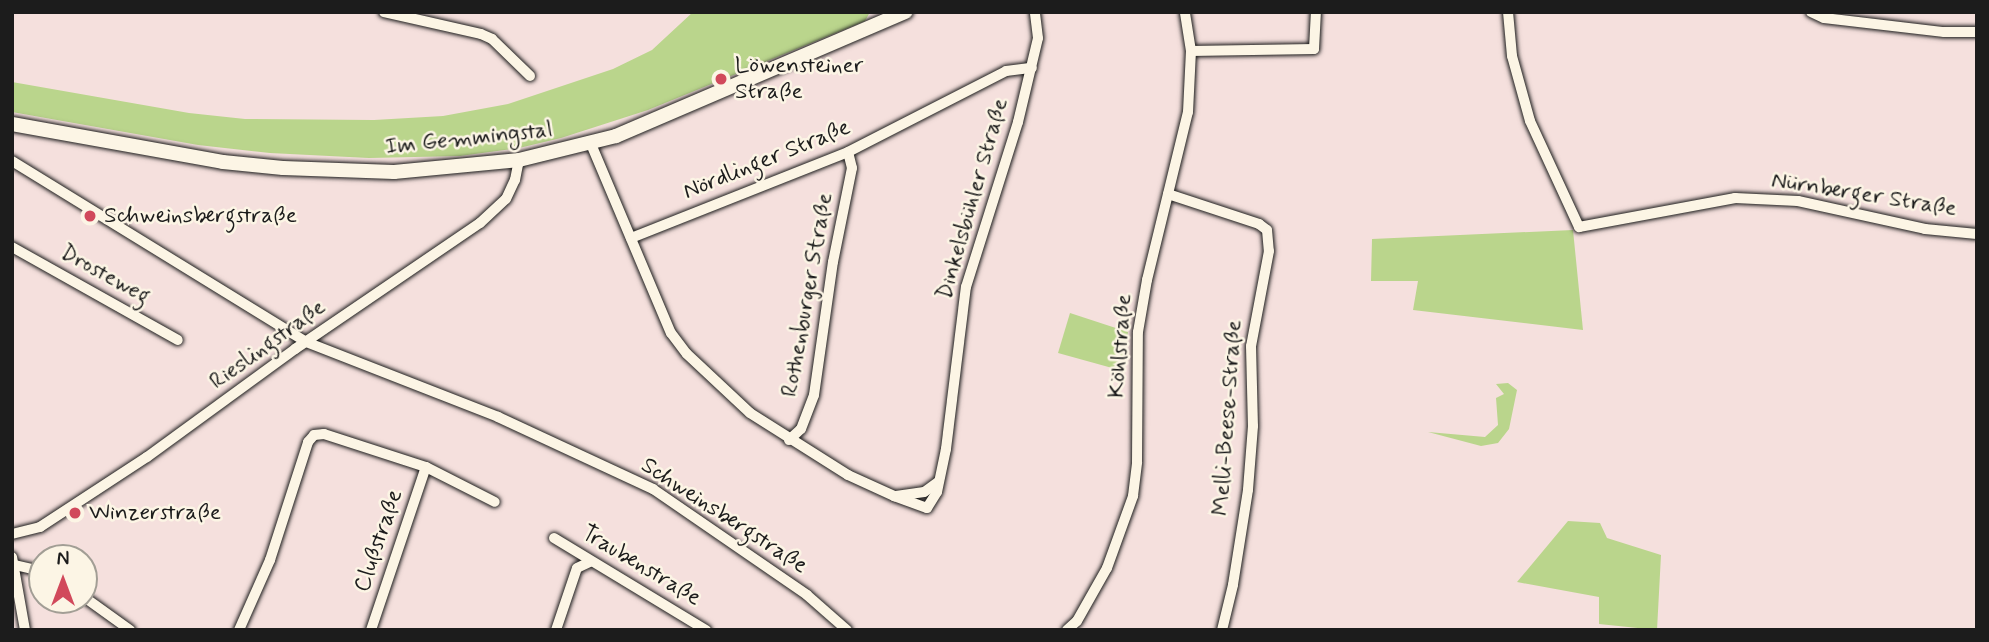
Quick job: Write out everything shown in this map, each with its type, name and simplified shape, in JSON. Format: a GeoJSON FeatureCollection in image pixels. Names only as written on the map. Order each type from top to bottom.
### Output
{"type":"FeatureCollection","features":[{"type":"Feature","properties":{"kind":"street"},"geometry":{"type":"LineString","coordinates":[[384,12],[481,34],[492,39],[530,76]]}},
{"type":"Feature","properties":{"kind":"street","name":"Dinkelsbühler Straße"},"geometry":{"type":"LineString","coordinates":[[894,496],[927,508],[934,500],[946,449],[966,287],[1018,122],[1032,68],[1038,38],[1035,12]]}},
{"type":"Feature","properties":{"kind":"street","name":"Köhlstraße"},"geometry":{"type":"LineString","coordinates":[[1067,630],[1076,621],[1107,568],[1133,496],[1137,451],[1138,332],[1188,112],[1191,51],[1185,12]]}},
{"type":"Feature","properties":{"kind":"street"},"geometry":{"type":"LineString","coordinates":[[1191,51],[1314,49],[1316,12]]}},
{"type":"Feature","properties":{"kind":"street","name":"Nürnberger Straße"},"geometry":{"type":"LineString","coordinates":[[1508,12],[1512,56],[1527,110],[1579,227],[1691,204],[1759,198],[1798,201],[1925,229],[1977,234]]}},
{"type":"Feature","properties":{"kind":"street"},"geometry":{"type":"LineString","coordinates":[[1811,12],[1824,18],[1944,32],[1977,32]]}},
{"type":"Feature","properties":{"kind":"street","name":"Im Gemmingstal"},"geometry":{"type":"LineString","coordinates":[[12,124],[223,162],[283,168],[394,172],[519,160],[591,144],[900,14]]}},
{"type":"Feature","properties":{"kind":"street","name":"Nördlinger Straße"},"geometry":{"type":"LineString","coordinates":[[631,238],[848,152],[1006,71],[1032,68]]}},
{"type":"Feature","properties":{"kind":"street"},"geometry":{"type":"LineString","coordinates":[[591,144],[671,333],[687,354],[750,413],[789,440],[894,496],[924,492],[939,482]]}},
{"type":"Feature","properties":{"kind":"street","name":"Rothenburger Straße"},"geometry":{"type":"LineString","coordinates":[[789,440],[801,429],[814,395],[833,262],[852,168],[848,152]]}},
{"type":"Feature","properties":{"kind":"street","name":"Rieslingstraße"},"geometry":{"type":"LineString","coordinates":[[12,534],[40,527],[94,492],[495,212],[511,189],[519,160]]}},
{"type":"Feature","properties":{"kind":"street","name":"Schweinsbergstraße"},"geometry":{"type":"LineString","coordinates":[[12,161],[306,342],[547,438],[653,489],[807,595],[847,630]]}},
{"type":"Feature","properties":{"kind":"street","name":"Melli-Beese-Straße"},"geometry":{"type":"LineString","coordinates":[[1168,194],[1259,224],[1267,230],[1269,251],[1251,346],[1253,426],[1248,490],[1233,585],[1222,630]]}},
{"type":"Feature","properties":{"kind":"street","name":"Drosteweg"},"geometry":{"type":"LineString","coordinates":[[12,247],[178,340]]}},
{"type":"Feature","properties":{"kind":"street"},"geometry":{"type":"LineString","coordinates":[[239,630],[270,560],[308,442],[314,435],[324,434],[426,467],[495,502]]}},
{"type":"Feature","properties":{"kind":"street","name":"Clußstraße"},"geometry":{"type":"LineString","coordinates":[[371,630],[426,467]]}},
{"type":"Feature","properties":{"kind":"street","name":"Traubenstraße"},"geometry":{"type":"LineString","coordinates":[[554,538],[706,630]]}},
{"type":"Feature","properties":{"kind":"street"},"geometry":{"type":"LineString","coordinates":[[13,561],[25,630]]}},
{"type":"Feature","properties":{"kind":"street"},"geometry":{"type":"LineString","coordinates":[[556,630],[578,568],[590,562]]}},
{"type":"Feature","properties":{"kind":"street"},"geometry":{"type":"LineString","coordinates":[[98,607],[130,630]]}},
{"type":"Feature","properties":{"kind":"green space"},"geometry":{"type":"Polygon","coordinates":[[[693,12],[870,12],[865,21],[648,110],[561,138],[519,148],[460,156],[369,158],[270,153],[198,145],[12,112],[12,82],[189,113],[245,119],[374,120],[443,116],[508,104],[613,69],[652,50],[693,12]]]}},
{"type":"Feature","properties":{"kind":"green space"},"geometry":{"type":"Polygon","coordinates":[[[1573,230],[1583,330],[1413,310],[1418,281],[1371,281],[1372,239],[1573,230]]]}},
{"type":"Feature","properties":{"kind":"green space"},"geometry":{"type":"Polygon","coordinates":[[[1070,313],[1128,332],[1123,371],[1058,353],[1070,313]]]}},
{"type":"Feature","properties":{"kind":"green space"},"geometry":{"type":"Polygon","coordinates":[[[1508,383],[1517,390],[1509,429],[1498,443],[1481,446],[1428,432],[1485,437],[1498,425],[1496,398],[1504,394],[1496,384],[1508,383]]]}},
{"type":"Feature","properties":{"kind":"green space"},"geometry":{"type":"Polygon","coordinates":[[[1568,521],[1600,523],[1607,538],[1661,555],[1657,630],[1599,624],[1599,597],[1517,582],[1568,521]]]}},
{"type":"Feature","properties":{"kind":"place","name":"Löwensteiner Straße"},"geometry":{"type":"Point","coordinates":[721,79]}},
{"type":"Feature","properties":{"kind":"place","name":"Schweinsbergstraße"},"geometry":{"type":"Point","coordinates":[90,216]}},
{"type":"Feature","properties":{"kind":"place","name":"Winzerstraße"},"geometry":{"type":"Point","coordinates":[75,513]}}]}
